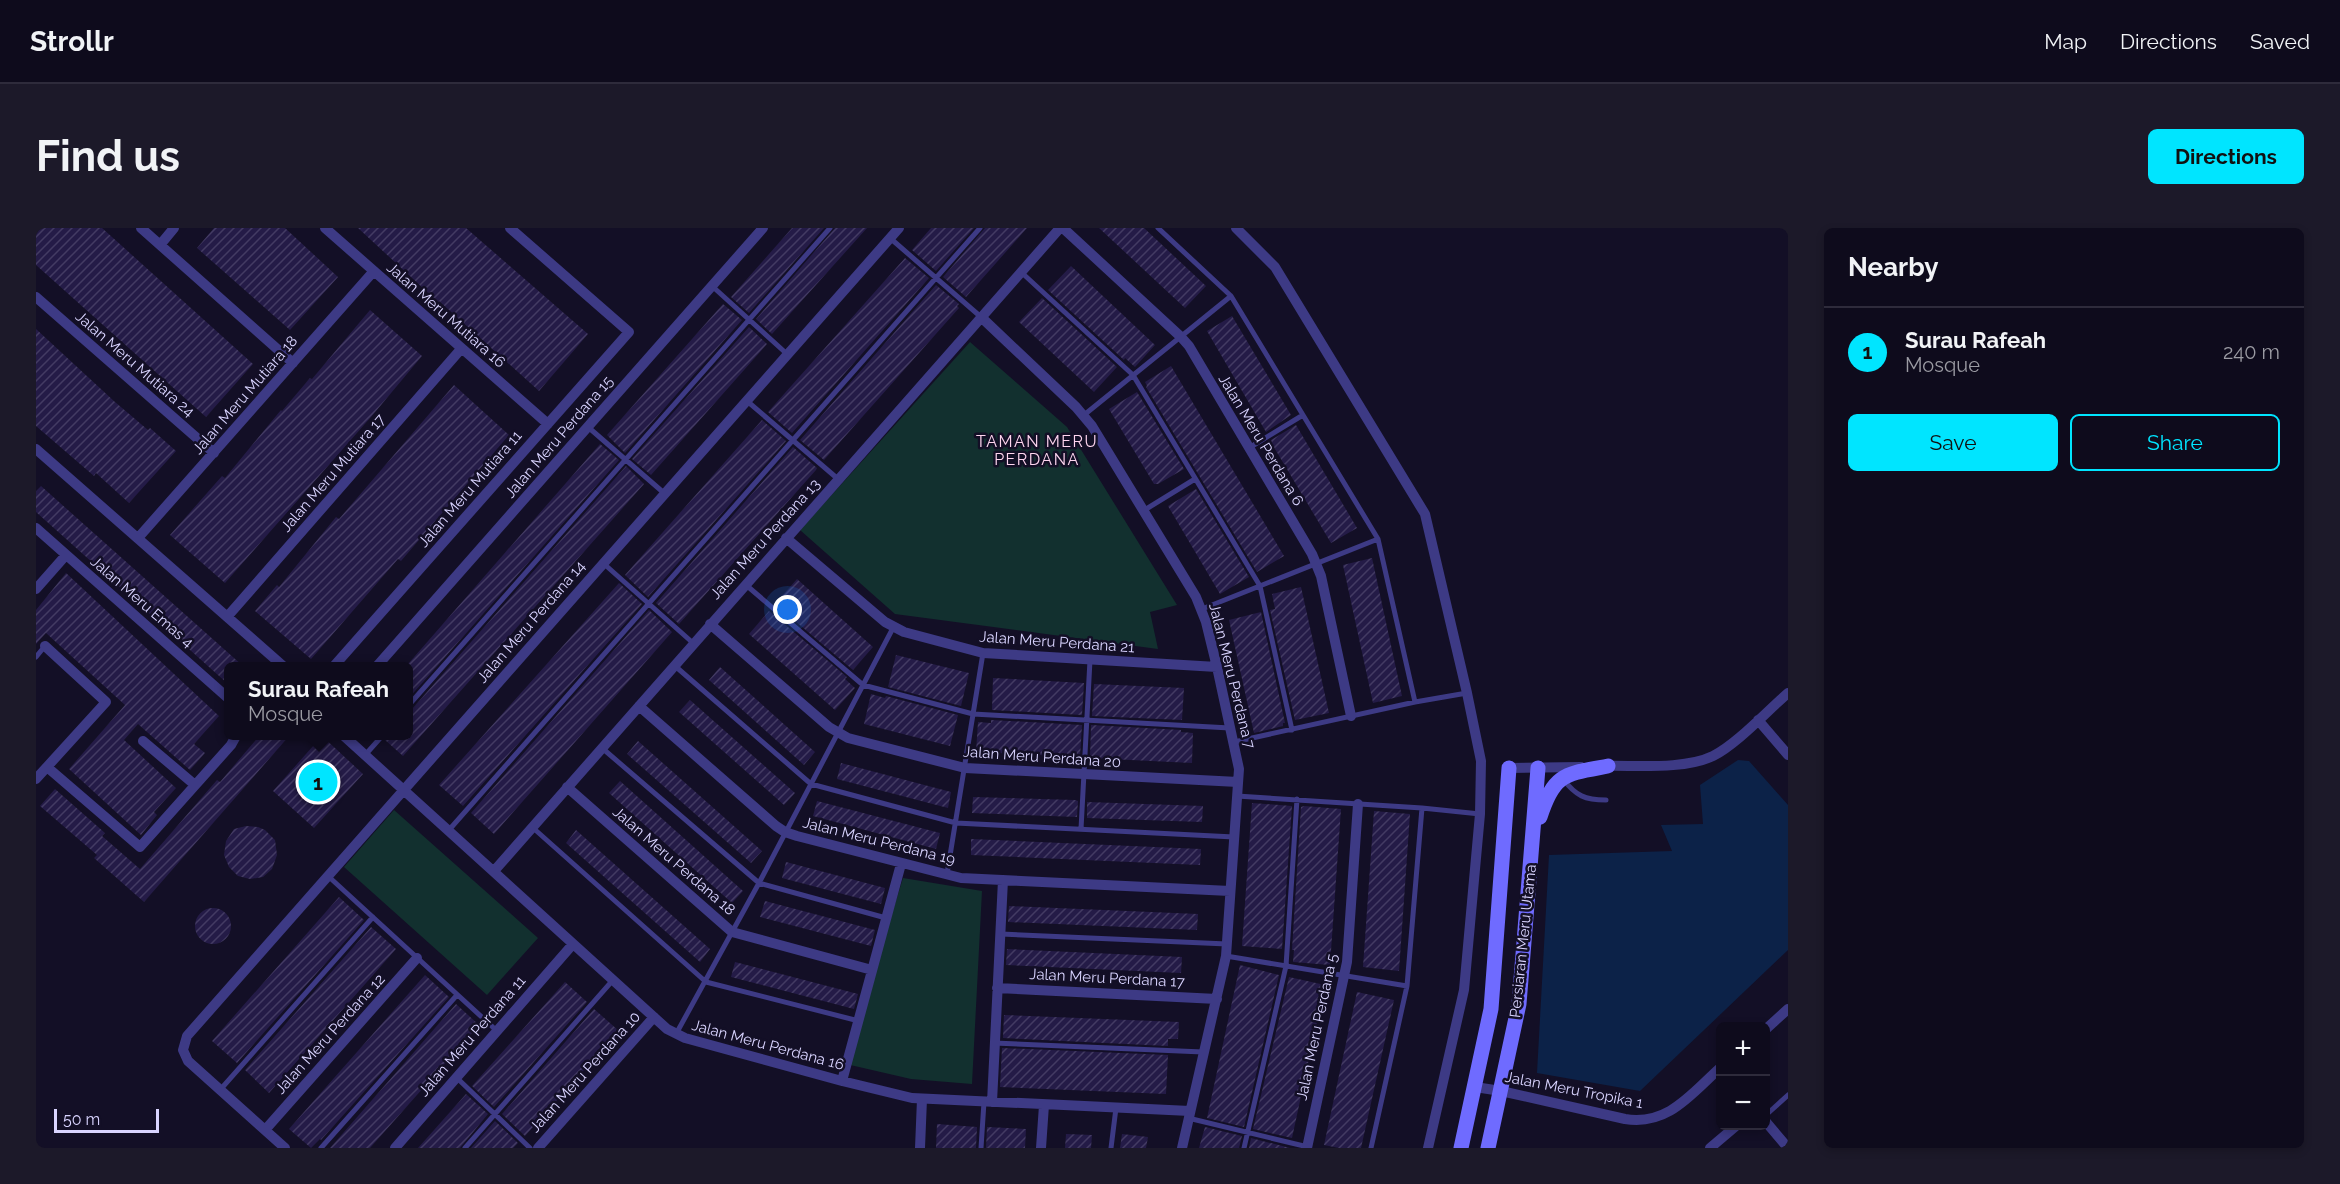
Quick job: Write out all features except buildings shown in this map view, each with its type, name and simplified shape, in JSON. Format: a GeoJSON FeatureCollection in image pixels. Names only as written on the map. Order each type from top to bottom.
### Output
{"type":"FeatureCollection","features":[{"type":"Feature","properties":{"kind":"main road"},"geometry":{"type":"LineString","coordinates":[[1533,840],[1549,792],[1562,778],[1573,773],[1608,766]]}},
{"type":"Feature","properties":{"kind":"main road","name":"Persiaran Meru Utama"},"geometry":{"type":"LineString","coordinates":[[1461,1148],[1491,1009],[1509,768]]}},
{"type":"Feature","properties":{"kind":"main road","name":"Persiaran Meru Utama"},"geometry":{"type":"LineString","coordinates":[[1488,1148],[1520,1004],[1538,768]]}},
{"type":"Feature","properties":{"kind":"street"},"geometry":{"type":"LineString","coordinates":[[141,228],[293,363]]}},
{"type":"Feature","properties":{"kind":"street"},"geometry":{"type":"LineString","coordinates":[[159,245],[174,228]]}},
{"type":"Feature","properties":{"kind":"street","name":"Jalan Meru Mutiara 16"},"geometry":{"type":"LineString","coordinates":[[325,228],[548,424]]}},
{"type":"Feature","properties":{"kind":"street","name":"Jalan Meru Mutiara 11"},"geometry":{"type":"LineString","coordinates":[[338,662],[629,332],[510,228]]}},
{"type":"Feature","properties":{"kind":"street","name":"Jalan Meru Perdana 15"},"geometry":{"type":"LineString","coordinates":[[381,662],[763,228]]}},
{"type":"Feature","properties":{"kind":"street","name":"Jalan Meru Perdana 14"},"geometry":{"type":"LineString","coordinates":[[220,1090],[184,1056],[183,1050],[187,1036],[899,228]]}},
{"type":"Feature","properties":{"kind":"street","name":"Jalan Meru Perdana 13"},"geometry":{"type":"LineString","coordinates":[[494,871],[1061,228]]}},
{"type":"Feature","properties":{"kind":"street","name":"Jalan Meru Perdana 6"},"geometry":{"type":"LineString","coordinates":[[1061,228],[1181,337],[1249,448],[1317,565],[1351,716]]}},
{"type":"Feature","properties":{"kind":"street"},"geometry":{"type":"LineString","coordinates":[[1236,228],[1275,267],[1425,514],[1467,693],[1481,761],[1480,814],[1464,990],[1428,1148]]}},
{"type":"Feature","properties":{"kind":"street","name":"Jalan Meru Mutiara 18"},"geometry":{"type":"LineString","coordinates":[[138,538],[374,273]]}},
{"type":"Feature","properties":{"kind":"street","name":"Jalan Meru Mutiara 24"},"geometry":{"type":"LineString","coordinates":[[36,297],[214,453]]}},
{"type":"Feature","properties":{"kind":"street","name":"Jalan Meru Perdana 7"},"geometry":{"type":"LineString","coordinates":[[981,317],[1084,415],[1202,609],[1217,667],[1239,769],[1235,837],[1226,956],[1182,1148]]}},
{"type":"Feature","properties":{"kind":"street","name":"Jalan Meru Mutiara 17"},"geometry":{"type":"LineString","coordinates":[[227,616],[461,349]]}},
{"type":"Feature","properties":{"kind":"street"},"geometry":{"type":"LineString","coordinates":[[36,449],[279,662]]}},
{"type":"Feature","properties":{"kind":"street","name":"Jalan Meru Emas 4"},"geometry":{"type":"LineString","coordinates":[[36,528],[224,694]]}},
{"type":"Feature","properties":{"kind":"street","name":"Jalan Meru Perdana 21"},"geometry":{"type":"LineString","coordinates":[[786,538],[893,628],[983,653],[1217,667]]}},
{"type":"Feature","properties":{"kind":"street"},"geometry":{"type":"LineString","coordinates":[[36,589],[66,555]]}},
{"type":"Feature","properties":{"kind":"street","name":"Jalan Meru Perdana 20"},"geometry":{"type":"LineString","coordinates":[[710,624],[837,733],[848,738],[965,768],[1238,782]]}},
{"type":"Feature","properties":{"kind":"street"},"geometry":{"type":"LineString","coordinates":[[36,779],[106,702],[45,646]]}},
{"type":"Feature","properties":{"kind":"street"},"geometry":{"type":"LineString","coordinates":[[1509,768],[1679,764],[1703,760],[1726,748],[1788,693]]}},
{"type":"Feature","properties":{"kind":"street","name":"Jalan Meru Perdana 19"},"geometry":{"type":"LineString","coordinates":[[639,706],[785,832],[946,876],[1230,891]]}},
{"type":"Feature","properties":{"kind":"street"},"geometry":{"type":"LineString","coordinates":[[1758,720],[1788,755]]}},
{"type":"Feature","properties":{"kind":"street"},"geometry":{"type":"LineString","coordinates":[[47,767],[140,847],[234,740]]}},
{"type":"Feature","properties":{"kind":"street","name":"Jalan Meru Perdana 16"},"geometry":{"type":"LineString","coordinates":[[350,740],[675,1034],[842,1081],[922,1099],[1116,1108],[1189,1114]]}},
{"type":"Feature","properties":{"kind":"street"},"geometry":{"type":"LineString","coordinates":[[143,741],[195,785]]}},
{"type":"Feature","properties":{"kind":"street","name":"Jalan Meru Perdana 18"},"geometry":{"type":"LineString","coordinates":[[567,788],[732,932],[872,970]]}},
{"type":"Feature","properties":{"kind":"street","name":"Jalan Meru Perdana 5"},"geometry":{"type":"LineString","coordinates":[[1308,1148],[1345,976],[1358,804]]}},
{"type":"Feature","properties":{"kind":"street"},"geometry":{"type":"LineString","coordinates":[[842,1081],[901,864]]}},
{"type":"Feature","properties":{"kind":"street"},"geometry":{"type":"LineString","coordinates":[[988,1102],[994,1043],[1003,880]]}},
{"type":"Feature","properties":{"kind":"street","name":"Jalan Meru Perdana 11"},"geometry":{"type":"LineString","coordinates":[[395,1148],[573,944]]}},
{"type":"Feature","properties":{"kind":"street","name":"Jalan Meru Perdana 12"},"geometry":{"type":"LineString","coordinates":[[265,1130],[417,958]]}},
{"type":"Feature","properties":{"kind":"street","name":"Jalan Meru Perdana 17"},"geometry":{"type":"LineString","coordinates":[[997,988],[1217,999]]}},
{"type":"Feature","properties":{"kind":"street"},"geometry":{"type":"LineString","coordinates":[[1770,1025],[1788,1009]]}},
{"type":"Feature","properties":{"kind":"street","name":"Jalan Meru Perdana 10"},"geometry":{"type":"LineString","coordinates":[[538,1148],[654,1017]]}},
{"type":"Feature","properties":{"kind":"street","name":"Jalan Meru Tropika 1"},"geometry":{"type":"LineString","coordinates":[[1475,1087],[1644,1121],[1669,1113],[1716,1072]]}},
{"type":"Feature","properties":{"kind":"street"},"geometry":{"type":"LineString","coordinates":[[220,1090],[285,1148]]}},
{"type":"Feature","properties":{"kind":"street"},"geometry":{"type":"LineString","coordinates":[[920,1148],[922,1099]]}},
{"type":"Feature","properties":{"kind":"street"},"geometry":{"type":"LineString","coordinates":[[1041,1148],[1044,1105]]}},
{"type":"Feature","properties":{"kind":"street"},"geometry":{"type":"LineString","coordinates":[[1770,1127],[1788,1148]]}},
{"type":"Feature","properties":{"kind":"street"},"geometry":{"type":"LineString","coordinates":[[1710,1148],[1730,1130]]}},
{"type":"Feature","properties":{"kind":"lane"},"geometry":{"type":"LineString","coordinates":[[413,700],[830,228]]}},
{"type":"Feature","properties":{"kind":"lane"},"geometry":{"type":"LineString","coordinates":[[449,830],[980,228]]}},
{"type":"Feature","properties":{"kind":"lane"},"geometry":{"type":"LineString","coordinates":[[1158,228],[1231,296],[1378,539],[1415,702]]}},
{"type":"Feature","properties":{"kind":"lane"},"geometry":{"type":"LineString","coordinates":[[890,238],[981,317]]}},
{"type":"Feature","properties":{"kind":"lane"},"geometry":{"type":"LineString","coordinates":[[1021,272],[1133,375],[1260,586],[1292,730]]}},
{"type":"Feature","properties":{"kind":"lane"},"geometry":{"type":"LineString","coordinates":[[712,286],[787,354]]}},
{"type":"Feature","properties":{"kind":"lane"},"geometry":{"type":"LineString","coordinates":[[1084,415],[1231,296]]}},
{"type":"Feature","properties":{"kind":"lane"},"geometry":{"type":"LineString","coordinates":[[746,400],[838,479]]}},
{"type":"Feature","properties":{"kind":"lane"},"geometry":{"type":"LineString","coordinates":[[1249,448],[1303,415]]}},
{"type":"Feature","properties":{"kind":"lane"},"geometry":{"type":"LineString","coordinates":[[588,427],[664,493]]}},
{"type":"Feature","properties":{"kind":"lane"},"geometry":{"type":"LineString","coordinates":[[1143,511],[1195,479]]}},
{"type":"Feature","properties":{"kind":"lane"},"geometry":{"type":"LineString","coordinates":[[1202,609],[1378,539]]}},
{"type":"Feature","properties":{"kind":"lane"},"geometry":{"type":"LineString","coordinates":[[603,563],[693,643]]}},
{"type":"Feature","properties":{"kind":"lane"},"geometry":{"type":"LineString","coordinates":[[745,584],[863,685],[973,714],[1231,728]]}},
{"type":"Feature","properties":{"kind":"lane"},"geometry":{"type":"LineString","coordinates":[[675,1034],[759,883],[893,628]]}},
{"type":"Feature","properties":{"kind":"lane"},"geometry":{"type":"LineString","coordinates":[[36,657],[45,646]]}},
{"type":"Feature","properties":{"kind":"lane"},"geometry":{"type":"LineString","coordinates":[[946,876],[983,653]]}},
{"type":"Feature","properties":{"kind":"lane"},"geometry":{"type":"LineString","coordinates":[[1081,829],[1090,660]]}},
{"type":"Feature","properties":{"kind":"lane"},"geometry":{"type":"LineString","coordinates":[[674,665],[811,784],[956,823],[1235,837]]}},
{"type":"Feature","properties":{"kind":"lane"},"geometry":{"type":"LineString","coordinates":[[1234,742],[1415,702],[1467,693]]}},
{"type":"Feature","properties":{"kind":"lane"},"geometry":{"type":"LineString","coordinates":[[366,754],[378,740]]}},
{"type":"Feature","properties":{"kind":"lane"},"geometry":{"type":"LineString","coordinates":[[602,748],[759,883],[886,918]]}},
{"type":"Feature","properties":{"kind":"lane"},"geometry":{"type":"LineString","coordinates":[[1562,778],[1570,790],[1582,798],[1606,800]]}},
{"type":"Feature","properties":{"kind":"lane"},"geometry":{"type":"LineString","coordinates":[[1237,796],[1480,814]]}},
{"type":"Feature","properties":{"kind":"lane"},"geometry":{"type":"LineString","coordinates":[[1244,1148],[1286,966],[1298,799]]}},
{"type":"Feature","properties":{"kind":"lane"},"geometry":{"type":"LineString","coordinates":[[1371,1148],[1407,986],[1422,808]]}},
{"type":"Feature","properties":{"kind":"lane"},"geometry":{"type":"LineString","coordinates":[[532,827],[705,982],[859,1021]]}},
{"type":"Feature","properties":{"kind":"lane"},"geometry":{"type":"LineString","coordinates":[[328,876],[497,1031]]}},
{"type":"Feature","properties":{"kind":"lane"},"geometry":{"type":"LineString","coordinates":[[220,1090],[373,917]]}},
{"type":"Feature","properties":{"kind":"lane"},"geometry":{"type":"LineString","coordinates":[[1000,934],[1227,944]]}},
{"type":"Feature","properties":{"kind":"lane"},"geometry":{"type":"LineString","coordinates":[[1226,956],[1407,986]]}},
{"type":"Feature","properties":{"kind":"lane"},"geometry":{"type":"LineString","coordinates":[[465,1148],[613,980]]}},
{"type":"Feature","properties":{"kind":"lane"},"geometry":{"type":"LineString","coordinates":[[321,1148],[457,995]]}},
{"type":"Feature","properties":{"kind":"lane"},"geometry":{"type":"LineString","coordinates":[[994,1043],[1205,1052]]}},
{"type":"Feature","properties":{"kind":"lane"},"geometry":{"type":"LineString","coordinates":[[456,1077],[530,1148]]}},
{"type":"Feature","properties":{"kind":"lane"},"geometry":{"type":"LineString","coordinates":[[1770,1111],[1788,1095]]}},
{"type":"Feature","properties":{"kind":"lane"},"geometry":{"type":"LineString","coordinates":[[981,1148],[988,1102]]}},
{"type":"Feature","properties":{"kind":"lane"},"geometry":{"type":"LineString","coordinates":[[1111,1148],[1116,1108]]}},
{"type":"Feature","properties":{"kind":"lane"},"geometry":{"type":"LineString","coordinates":[[1189,1114],[1308,1148]]}},
{"type":"Feature","properties":{"kind":"green space"},"geometry":{"type":"Polygon","coordinates":[[[970,342],[1067,427],[1177,605],[1150,612],[1158,649],[895,614],[800,530],[970,342]]]}},
{"type":"Feature","properties":{"kind":"green space"},"geometry":{"type":"Polygon","coordinates":[[[394,810],[538,938],[487,995],[344,867],[394,810]]]}},
{"type":"Feature","properties":{"kind":"green space"},"geometry":{"type":"Polygon","coordinates":[[[903,878],[982,891],[972,1084],[911,1079],[846,1064],[903,878]]]}},
{"type":"Feature","properties":{"kind":"water"},"geometry":{"type":"Polygon","coordinates":[[[1738,760],[1749,761],[1788,805],[1788,950],[1640,1091],[1537,1073],[1549,855],[1672,851],[1661,825],[1703,824],[1700,785],[1738,760]]]}},
{"type":"Feature","properties":{"kind":"place","name":"Surau Rafeah"},"geometry":{"type":"Point","coordinates":[318,782]}},
{"type":"Feature","properties":{"kind":"district","name":"TAMAN MERU PERDANA"},"geometry":{"type":"Point","coordinates":[1037,450]}}]}
